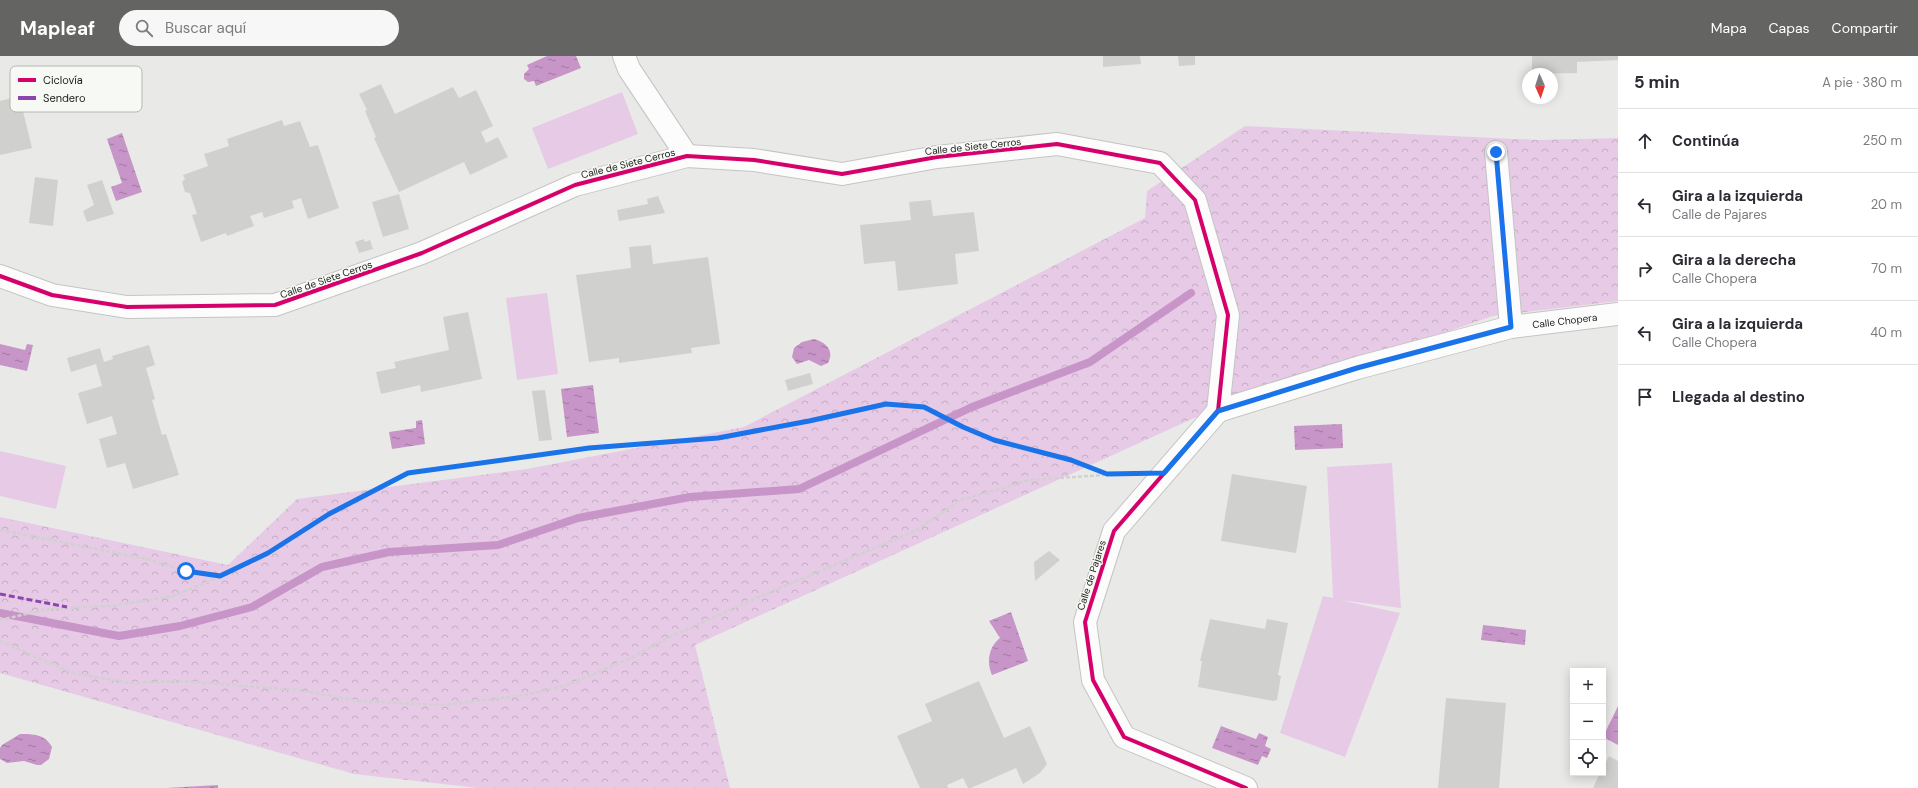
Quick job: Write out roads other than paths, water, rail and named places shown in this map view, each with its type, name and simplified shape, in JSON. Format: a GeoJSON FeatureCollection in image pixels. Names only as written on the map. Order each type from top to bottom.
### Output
{"type":"FeatureCollection","features":[{"type":"Feature","properties":{"kind":"street"},"geometry":{"type":"LineString","coordinates":[[624,56],[629,69],[688,156]]}},
{"type":"Feature","properties":{"kind":"street","name":"Calle de Siete Cerros"},"geometry":{"type":"LineString","coordinates":[[0,276],[52,295],[127,307],[275,305],[422,253],[575,185],[688,156],[754,160],[842,174],[937,157],[1057,144],[1160,163],[1195,200],[1228,315],[1218,411]]}},
{"type":"Feature","properties":{"kind":"street"},"geometry":{"type":"LineString","coordinates":[[1496,152],[1511,327]]}},
{"type":"Feature","properties":{"kind":"street","name":"Calle Chopera"},"geometry":{"type":"LineString","coordinates":[[1218,411],[1357,368],[1511,327],[1618,314]]}},
{"type":"Feature","properties":{"kind":"street","name":"Calle de Pajares"},"geometry":{"type":"LineString","coordinates":[[1218,411],[1114,531],[1085,622],[1093,680],[1124,737],[1240,787]]}},
{"type":"Feature","properties":{"kind":"water"},"geometry":{"type":"Polygon","coordinates":[[[547,56],[576,56],[581,68],[536,86],[534,81],[528,82],[524,79],[524,74],[529,69],[527,65],[547,56]]]}},
{"type":"Feature","properties":{"kind":"water"},"geometry":{"type":"Polygon","coordinates":[[[122,133],[142,192],[116,201],[111,187],[122,183],[107,139],[122,133]]]}},
{"type":"Feature","properties":{"kind":"water"},"geometry":{"type":"Polygon","coordinates":[[[814,339],[825,344],[830,350],[830,358],[828,363],[821,366],[809,360],[797,364],[792,357],[794,348],[802,342],[814,339]]]}},
{"type":"Feature","properties":{"kind":"water"},"geometry":{"type":"Polygon","coordinates":[[[0,344],[25,350],[27,344],[33,345],[27,371],[0,365],[0,344]]]}},
{"type":"Feature","properties":{"kind":"water"},"geometry":{"type":"Polygon","coordinates":[[[593,385],[599,433],[567,437],[561,389],[593,385]]]}},
{"type":"Feature","properties":{"kind":"water"},"geometry":{"type":"Polygon","coordinates":[[[422,420],[425,444],[392,449],[389,432],[416,428],[416,421],[422,420]]]}},
{"type":"Feature","properties":{"kind":"water"},"geometry":{"type":"Polygon","coordinates":[[[1342,424],[1343,448],[1295,450],[1294,426],[1342,424]]]}},
{"type":"Feature","properties":{"kind":"water"},"geometry":{"type":"Polygon","coordinates":[[[1011,612],[1028,661],[992,675],[989,665],[991,650],[1000,638],[989,621],[1011,612]]]}},
{"type":"Feature","properties":{"kind":"water"},"geometry":{"type":"Polygon","coordinates":[[[1483,625],[1526,630],[1525,645],[1481,640],[1483,625]]]}},
{"type":"Feature","properties":{"kind":"water"},"geometry":{"type":"Polygon","coordinates":[[[1618,706],[1618,745],[1606,739],[1606,731],[1618,706]]]}},
{"type":"Feature","properties":{"kind":"water"},"geometry":{"type":"Polygon","coordinates":[[[1221,726],[1256,739],[1259,733],[1268,737],[1265,746],[1271,749],[1267,758],[1262,756],[1258,765],[1212,748],[1221,726]]]}},
{"type":"Feature","properties":{"kind":"water"},"geometry":{"type":"Polygon","coordinates":[[[20,734],[34,735],[46,739],[52,747],[49,759],[41,765],[37,765],[24,761],[7,763],[0,759],[0,748],[2,745],[20,734]]]}},
{"type":"Feature","properties":{"kind":"water"},"geometry":{"type":"Polygon","coordinates":[[[218,785],[218,788],[166,788],[218,785]]]}},
{"type":"Feature","properties":{"kind":"waterway"},"geometry":{"type":"LineString","coordinates":[[0,613],[119,636],[180,626],[252,607],[322,567],[389,552],[498,545],[578,518],[690,497],[799,489],[972,407],[1090,362],[1191,293]]}}]}
